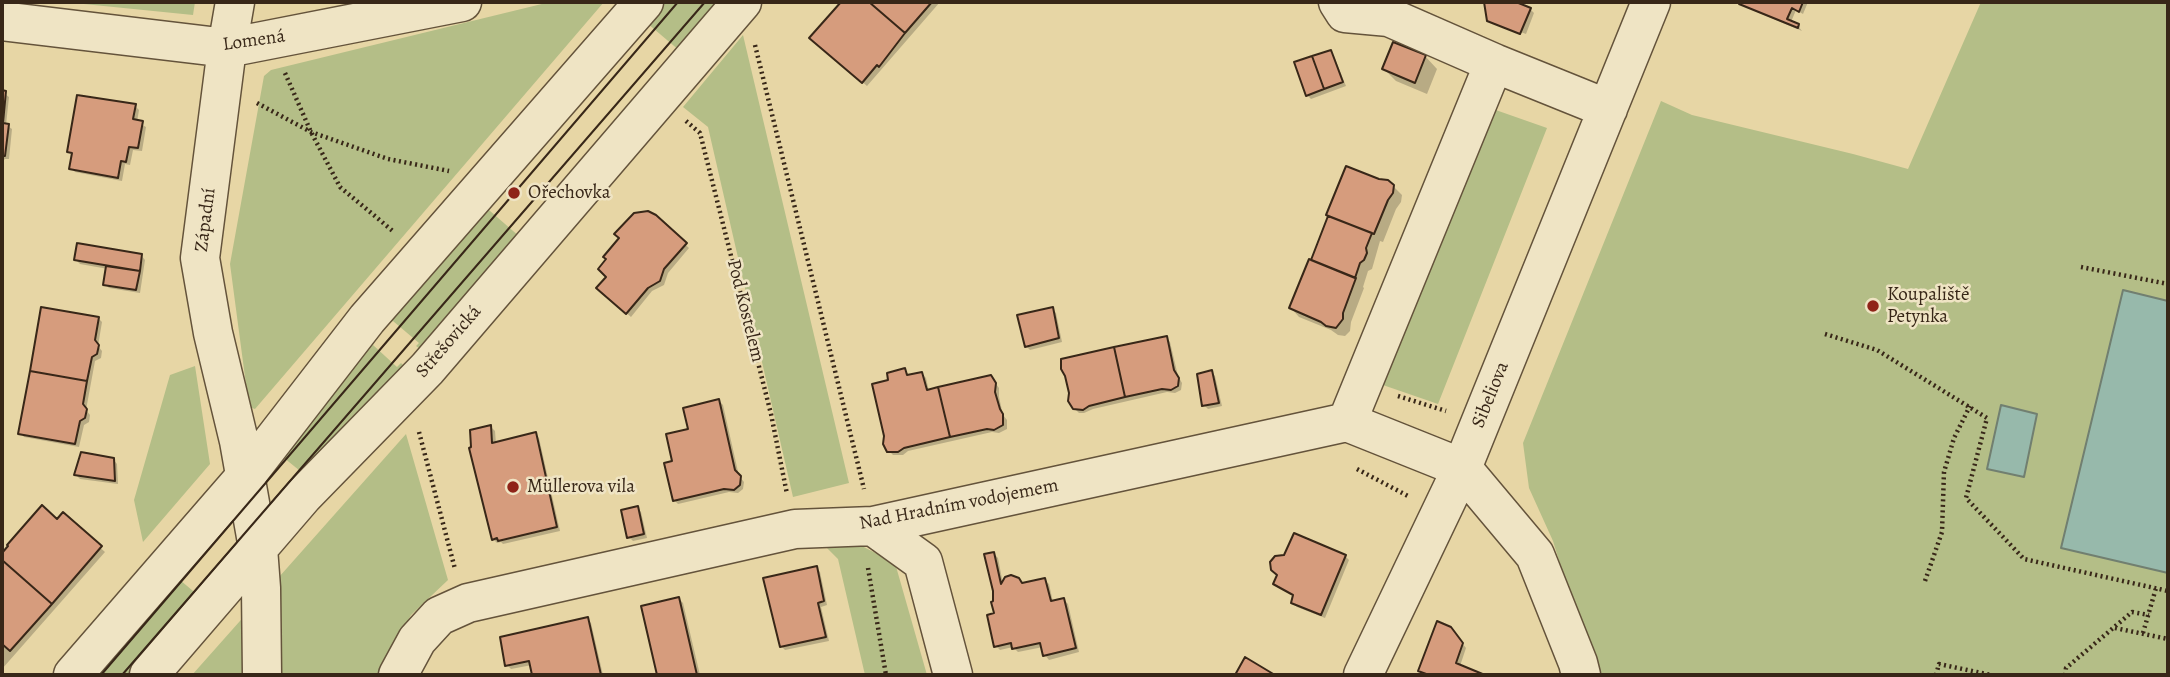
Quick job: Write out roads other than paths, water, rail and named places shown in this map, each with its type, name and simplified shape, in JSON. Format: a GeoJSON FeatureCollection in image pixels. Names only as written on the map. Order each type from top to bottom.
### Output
{"type":"FeatureCollection","features":[{"type":"Feature","properties":{"kind":"street","name":"Západní"},"geometry":{"type":"LineString","coordinates":[[235,2],[200,258],[213,333],[239,441],[258,548]]}},
{"type":"Feature","properties":{"kind":"street"},"geometry":{"type":"LineString","coordinates":[[73,675],[244,478],[367,319],[644,2]]}},
{"type":"Feature","properties":{"kind":"street","name":"Střešovická"},"geometry":{"type":"LineString","coordinates":[[149,675],[303,496],[427,369],[538,236],[742,2]]}},
{"type":"Feature","properties":{"kind":"street"},"geometry":{"type":"LineString","coordinates":[[1338,2],[1345,13],[1388,18],[1608,109]]}},
{"type":"Feature","properties":{"kind":"street","name":"Sibeliova"},"geometry":{"type":"LineString","coordinates":[[1363,675],[1462,468],[1651,2]]}},
{"type":"Feature","properties":{"kind":"street","name":"Lomená"},"geometry":{"type":"LineString","coordinates":[[2,21],[225,66],[271,40],[455,3]]}},
{"type":"Feature","properties":{"kind":"street"},"geometry":{"type":"LineString","coordinates":[[1494,63],[1347,422],[1462,468],[1535,555],[1581,675]]}},
{"type":"Feature","properties":{"kind":"street","name":"Nad Hradním vodojemem"},"geometry":{"type":"LineString","coordinates":[[398,675],[417,640],[439,616],[468,603],[795,528],[873,526],[1347,422]]}},
{"type":"Feature","properties":{"kind":"street"},"geometry":{"type":"LineString","coordinates":[[873,526],[923,562],[953,675]]}},
{"type":"Feature","properties":{"kind":"street"},"geometry":{"type":"LineString","coordinates":[[258,548],[262,675]]}},
{"type":"Feature","properties":{"kind":"tram line"},"geometry":{"type":"LineString","coordinates":[[101,675],[678,2]]}},
{"type":"Feature","properties":{"kind":"tram line"},"geometry":{"type":"LineString","coordinates":[[122,675],[705,2]]}},
{"type":"Feature","properties":{"kind":"place","name":"Ořechovka"},"geometry":{"type":"Point","coordinates":[514,193]}},
{"type":"Feature","properties":{"kind":"place","name":"Koupaliště Petynka"},"geometry":{"type":"Point","coordinates":[1873,306]}},
{"type":"Feature","properties":{"kind":"place","name":"Müllerova vila"},"geometry":{"type":"Point","coordinates":[513,487]}}]}
